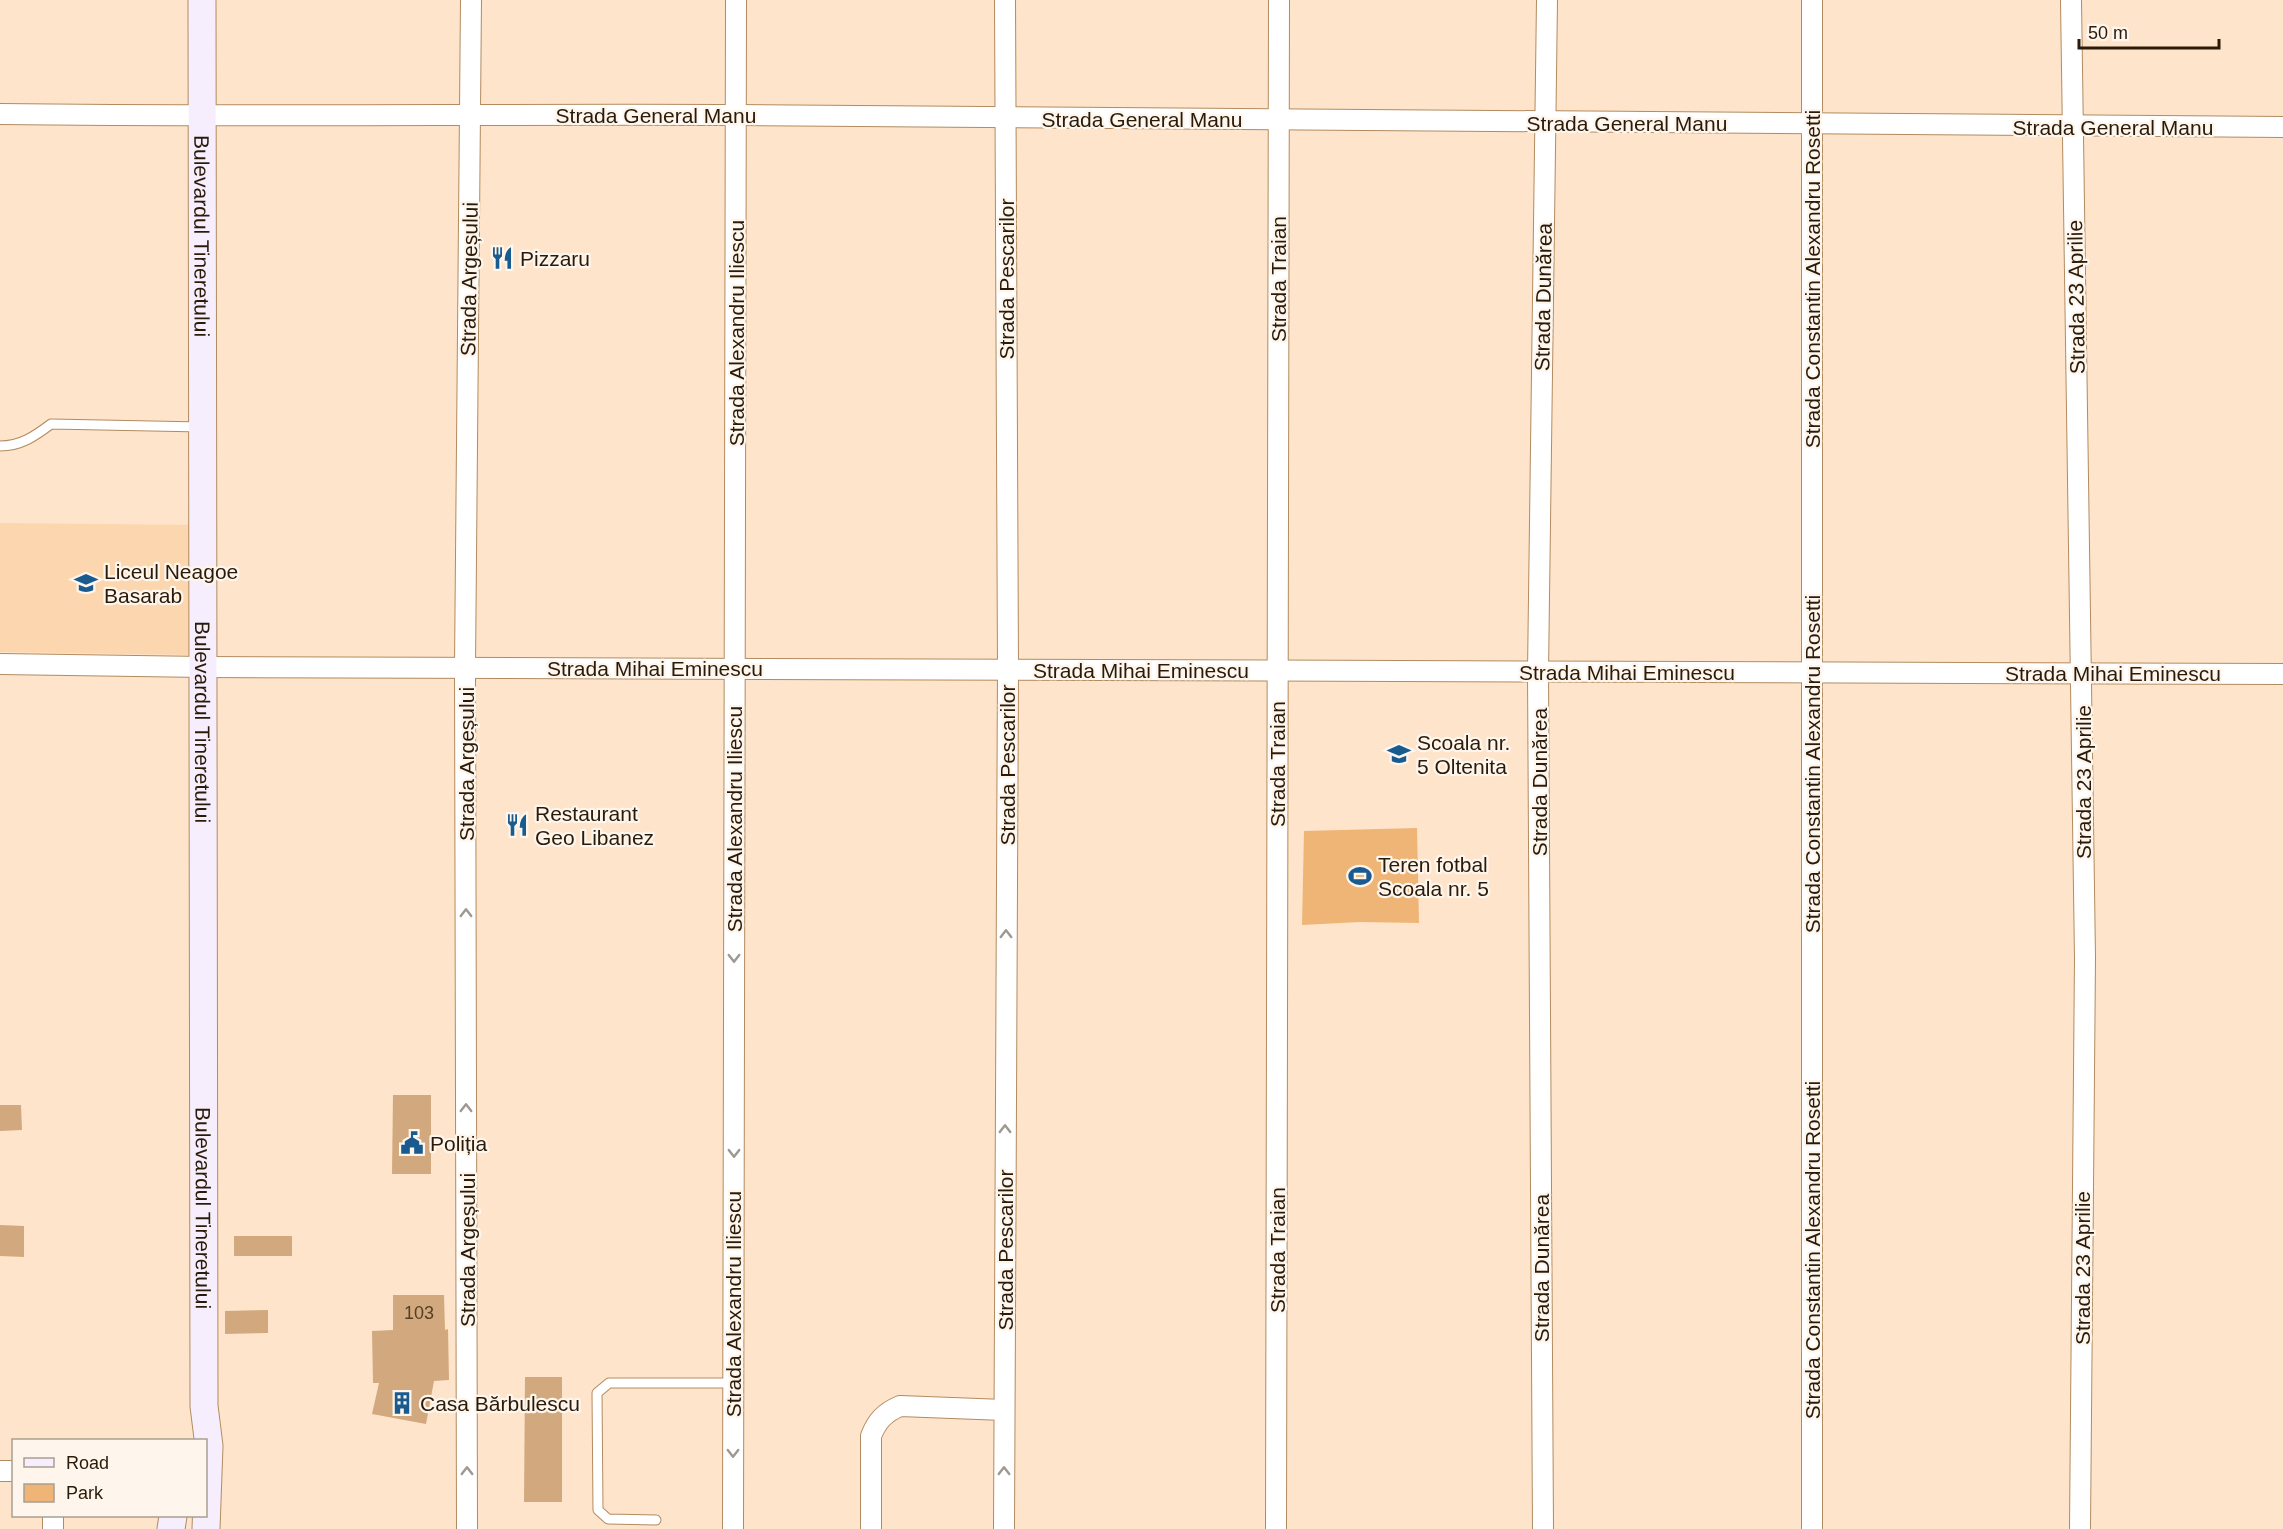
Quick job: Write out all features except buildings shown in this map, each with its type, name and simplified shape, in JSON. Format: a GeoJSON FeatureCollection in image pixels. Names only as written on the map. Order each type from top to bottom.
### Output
{"type":"FeatureCollection","features":[{"type":"Feature","properties":{"kind":"main road","name":"Bulevardul Tineretului"},"geometry":{"type":"LineString","coordinates":[[202,0],[204,1406],[209,1446],[207,1501]]}},
{"type":"Feature","properties":{"kind":"main road","name":"Bulevardul Tineretului"},"geometry":{"type":"LineString","coordinates":[[188,1439],[204,1406]]}},
{"type":"Feature","properties":{"kind":"street","name":"Strada Argeșului"},"geometry":{"type":"LineString","coordinates":[[467,1529],[465,668],[471,0]]}},
{"type":"Feature","properties":{"kind":"street","name":"Strada Alexandru Iliescu"},"geometry":{"type":"LineString","coordinates":[[733,1529],[736,0]]}},
{"type":"Feature","properties":{"kind":"street","name":"Strada Pescarilor"},"geometry":{"type":"LineString","coordinates":[[1004,1529],[1008,669],[1005,0]]}},
{"type":"Feature","properties":{"kind":"street","name":"Strada Traian"},"geometry":{"type":"LineString","coordinates":[[1276,1529],[1279,0]]}},
{"type":"Feature","properties":{"kind":"street","name":"Strada Dunărea"},"geometry":{"type":"LineString","coordinates":[[1543,1529],[1538,672],[1547,0]]}},
{"type":"Feature","properties":{"kind":"street","name":"Strada Constantin Alexandru Rosetti"},"geometry":{"type":"LineString","coordinates":[[1812,0],[1812,1529]]}},
{"type":"Feature","properties":{"kind":"street","name":"Strada 23 Aprilie"},"geometry":{"type":"LineString","coordinates":[[2072,0],[2085,958],[2080,1529]]}},
{"type":"Feature","properties":{"kind":"street","name":"Strada General Manu"},"geometry":{"type":"LineString","coordinates":[[0,114],[737,115],[2283,127]]}},
{"type":"Feature","properties":{"kind":"street","name":"Strada Mihai Eminescu"},"geometry":{"type":"LineString","coordinates":[[0,664],[204,667],[2283,674]]}},
{"type":"Feature","properties":{"kind":"street"},"geometry":{"type":"LineString","coordinates":[[871,1529],[871,1436],[876,1423],[887,1412],[900,1406],[1004,1410]]}},
{"type":"Feature","properties":{"kind":"lane"},"geometry":{"type":"LineString","coordinates":[[0,446],[12,446],[32,438],[51,424],[204,427]]}},
{"type":"Feature","properties":{"kind":"lane"},"geometry":{"type":"LineString","coordinates":[[656,1520],[608,1519],[598,1510],[597,1393],[609,1383],[732,1383]]}},
{"type":"Feature","properties":{"kind":"shaded area"},"geometry":{"type":"Polygon","coordinates":[[[0,523],[195,525],[196,655],[0,652],[0,523]]]}},
{"type":"Feature","properties":{"kind":"green space","name":"Teren fotbal Scoala nr. 5"},"geometry":{"type":"Polygon","coordinates":[[[1417,828],[1419,923],[1360,922],[1302,925],[1304,831],[1417,828]]]}},
{"type":"Feature","properties":{"kind":"place","name":"Pizzaru"},"geometry":{"type":"Point","coordinates":[502,258]}},
{"type":"Feature","properties":{"kind":"place","name":"Liceul Neagoe Basarab"},"geometry":{"type":"Point","coordinates":[86,583]}},
{"type":"Feature","properties":{"kind":"place","name":"Scoala nr. 5 Oltenita"},"geometry":{"type":"Point","coordinates":[1399,754]}},
{"type":"Feature","properties":{"kind":"place","name":"Restaurant Geo Libanez"},"geometry":{"type":"Point","coordinates":[517,825]}},
{"type":"Feature","properties":{"kind":"place","name":"Teren fotbal Scoala nr. 5"},"geometry":{"type":"Point","coordinates":[1360,876]}},
{"type":"Feature","properties":{"kind":"place","name":"Poliția"},"geometry":{"type":"Point","coordinates":[412,1143]}},
{"type":"Feature","properties":{"kind":"place","name":"Casa Bărbulescu"},"geometry":{"type":"Point","coordinates":[402,1403]}}]}
